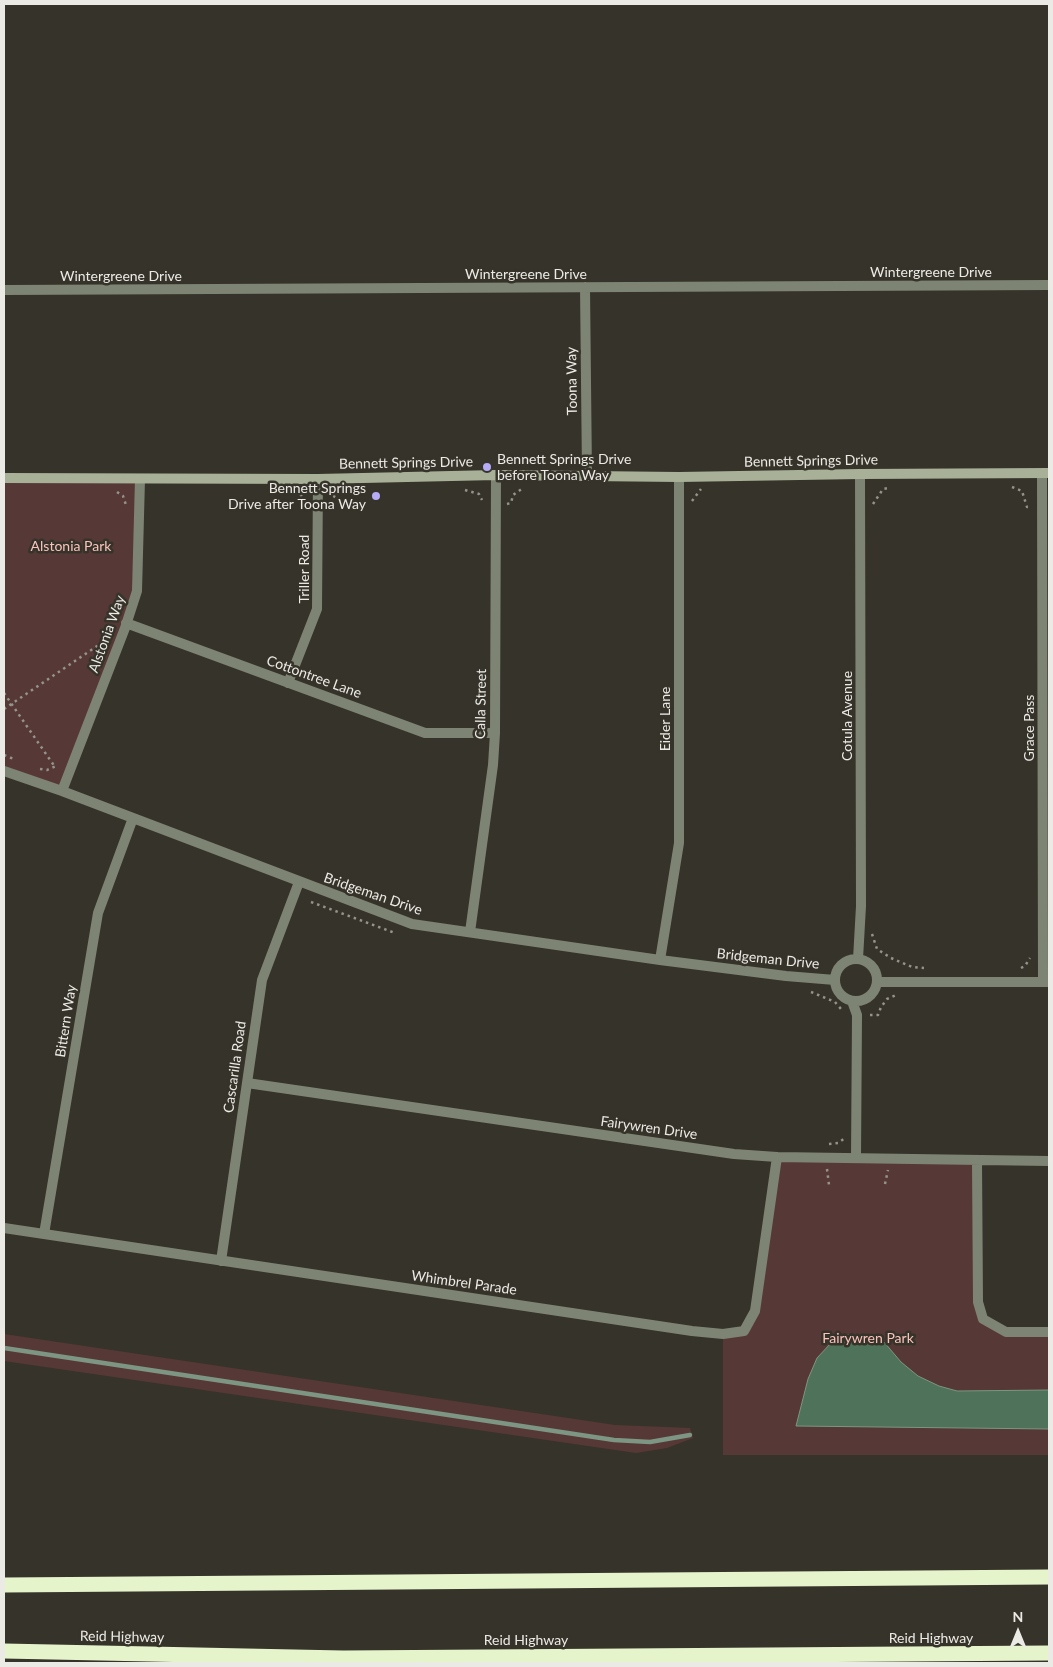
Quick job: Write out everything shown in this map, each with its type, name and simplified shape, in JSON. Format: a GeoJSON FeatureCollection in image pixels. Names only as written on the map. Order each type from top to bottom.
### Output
{"type":"FeatureCollection","features":[{"type":"Feature","properties":{"kind":"highway"},"geometry":{"type":"LineString","coordinates":[[4,1585],[1049,1577]]}},
{"type":"Feature","properties":{"kind":"highway","name":"Reid Highway"},"geometry":{"type":"LineString","coordinates":[[4,1650],[343,1658],[1049,1654]]}},
{"type":"Feature","properties":{"kind":"street","name":"Wintergreene Drive"},"geometry":{"type":"LineString","coordinates":[[4,290],[1049,285]]}},
{"type":"Feature","properties":{"kind":"street","name":"Toona Way"},"geometry":{"type":"LineString","coordinates":[[585,288],[587,475]]}},
{"type":"Feature","properties":{"kind":"street","name":"Bennett Springs Drive"},"geometry":{"type":"LineString","coordinates":[[4,478],[140,480],[496,475],[679,477],[860,474],[1045,474]]}},
{"type":"Feature","properties":{"kind":"street","name":"Cotula Avenue"},"geometry":{"type":"LineString","coordinates":[[858,959],[861,906],[860,474]]}},
{"type":"Feature","properties":{"kind":"street","name":"Grace Pass"},"geometry":{"type":"LineString","coordinates":[[1045,474],[1042,507],[1043,954],[1046,982]]}},
{"type":"Feature","properties":{"kind":"street","name":"Calla Street"},"geometry":{"type":"LineString","coordinates":[[470,932],[496,733],[496,475]]}},
{"type":"Feature","properties":{"kind":"street","name":"Eider Lane"},"geometry":{"type":"LineString","coordinates":[[660,960],[679,842],[679,477]]}},
{"type":"Feature","properties":{"kind":"street","name":"Triller Road"},"geometry":{"type":"LineString","coordinates":[[288,683],[317,609],[318,479]]}},
{"type":"Feature","properties":{"kind":"street","name":"Alstonia Way"},"geometry":{"type":"LineString","coordinates":[[62,791],[137,592],[140,480]]}},
{"type":"Feature","properties":{"kind":"street","name":"Cottontree Lane"},"geometry":{"type":"LineString","coordinates":[[126,625],[425,733],[496,733]]}},
{"type":"Feature","properties":{"kind":"street","name":"Bridgeman Drive"},"geometry":{"type":"LineString","coordinates":[[6,772],[62,791],[412,924],[660,960],[786,976],[834,980]]}},
{"type":"Feature","properties":{"kind":"street","name":"Bittern Way"},"geometry":{"type":"LineString","coordinates":[[44,1234],[98,913],[133,818]]}},
{"type":"Feature","properties":{"kind":"street","name":"Cascarilla Road"},"geometry":{"type":"LineString","coordinates":[[220,1260],[262,980],[299,882]]}},
{"type":"Feature","properties":{"kind":"street"},"geometry":{"type":"LineString","coordinates":[[858,959],[870,964],[877,975],[878,982],[875,990],[869,997],[861,1001],[852,1001],[840,994],[834,980],[836,973],[845,962],[858,959]]}},
{"type":"Feature","properties":{"kind":"street"},"geometry":{"type":"LineString","coordinates":[[878,982],[1046,982]]}},
{"type":"Feature","properties":{"kind":"street"},"geometry":{"type":"LineString","coordinates":[[852,1001],[857,1015],[856,1157]]}},
{"type":"Feature","properties":{"kind":"street","name":"Fairywren Drive"},"geometry":{"type":"LineString","coordinates":[[247,1083],[734,1154],[777,1157],[1049,1161]]}},
{"type":"Feature","properties":{"kind":"street","name":"Whimbrel Parade"},"geometry":{"type":"LineString","coordinates":[[4,1228],[692,1331],[723,1334],[744,1331],[755,1311],[777,1157]]}},
{"type":"Feature","properties":{"kind":"street"},"geometry":{"type":"LineString","coordinates":[[977,1161],[978,1302],[983,1319],[1006,1332],[1049,1332]]}},
{"type":"Feature","properties":{"kind":"path"},"geometry":{"type":"LineString","coordinates":[[1011,486],[1022,491],[1028,507],[1042,507]]}},
{"type":"Feature","properties":{"kind":"path"},"geometry":{"type":"LineString","coordinates":[[871,506],[883,489],[891,487]]}},
{"type":"Feature","properties":{"kind":"path"},"geometry":{"type":"LineString","coordinates":[[4,709],[126,625]]}},
{"type":"Feature","properties":{"kind":"path"},"geometry":{"type":"LineString","coordinates":[[4,693],[55,767]]}},
{"type":"Feature","properties":{"kind":"path"},"geometry":{"type":"LineString","coordinates":[[4,755],[20,762]]}},
{"type":"Feature","properties":{"kind":"path"},"geometry":{"type":"LineString","coordinates":[[37,769],[47,770],[55,767],[67,755],[75,758]]}},
{"type":"Feature","properties":{"kind":"path"},"geometry":{"type":"LineString","coordinates":[[311,902],[402,934]]}},
{"type":"Feature","properties":{"kind":"path"},"geometry":{"type":"LineString","coordinates":[[871,930],[877,949],[891,958],[912,967],[930,969]]}},
{"type":"Feature","properties":{"kind":"path"},"geometry":{"type":"LineString","coordinates":[[1018,970],[1025,966],[1032,954],[1043,954]]}},
{"type":"Feature","properties":{"kind":"path"},"geometry":{"type":"LineString","coordinates":[[810,991],[835,1002],[844,1014],[857,1015],[878,1015],[887,999],[904,993]]}},
{"type":"Feature","properties":{"kind":"path"},"geometry":{"type":"LineString","coordinates":[[825,1157],[826,1144],[838,1143],[846,1137]]}},
{"type":"Feature","properties":{"kind":"green space","name":"Alstonia Park"},"geometry":{"type":"Polygon","coordinates":[[[4,478],[140,479],[137,591],[62,791],[4,771],[4,478]]]}},
{"type":"Feature","properties":{"kind":"green space","name":"Fairywren Park"},"geometry":{"type":"Polygon","coordinates":[[[777,1157],[977,1161],[983,1319],[1006,1332],[1049,1332],[1049,1455],[723,1455],[723,1334],[744,1331],[755,1311],[777,1157]]]}},
{"type":"Feature","properties":{"kind":"green space"},"geometry":{"type":"Polygon","coordinates":[[[4,1334],[615,1425],[690,1428],[693,1438],[667,1448],[636,1453],[4,1361],[4,1334]]]}},
{"type":"Feature","properties":{"kind":"shaded area"},"geometry":{"type":"Polygon","coordinates":[[[847,1335],[868,1335],[884,1342],[901,1362],[918,1376],[939,1386],[957,1391],[1049,1390],[1049,1429],[796,1426],[808,1379],[817,1358],[831,1343],[847,1335]]]}},
{"type":"Feature","properties":{"kind":"waterway"},"geometry":{"type":"LineString","coordinates":[[4,1348],[614,1440],[650,1442],[690,1435]]}},
{"type":"Feature","properties":{"kind":"place","name":"Bennett Springs Drive before Toona Way"},"geometry":{"type":"Point","coordinates":[487,467]}},
{"type":"Feature","properties":{"kind":"place","name":"Bennett Springs Drive after Toona Way"},"geometry":{"type":"Point","coordinates":[376,496]}}]}
